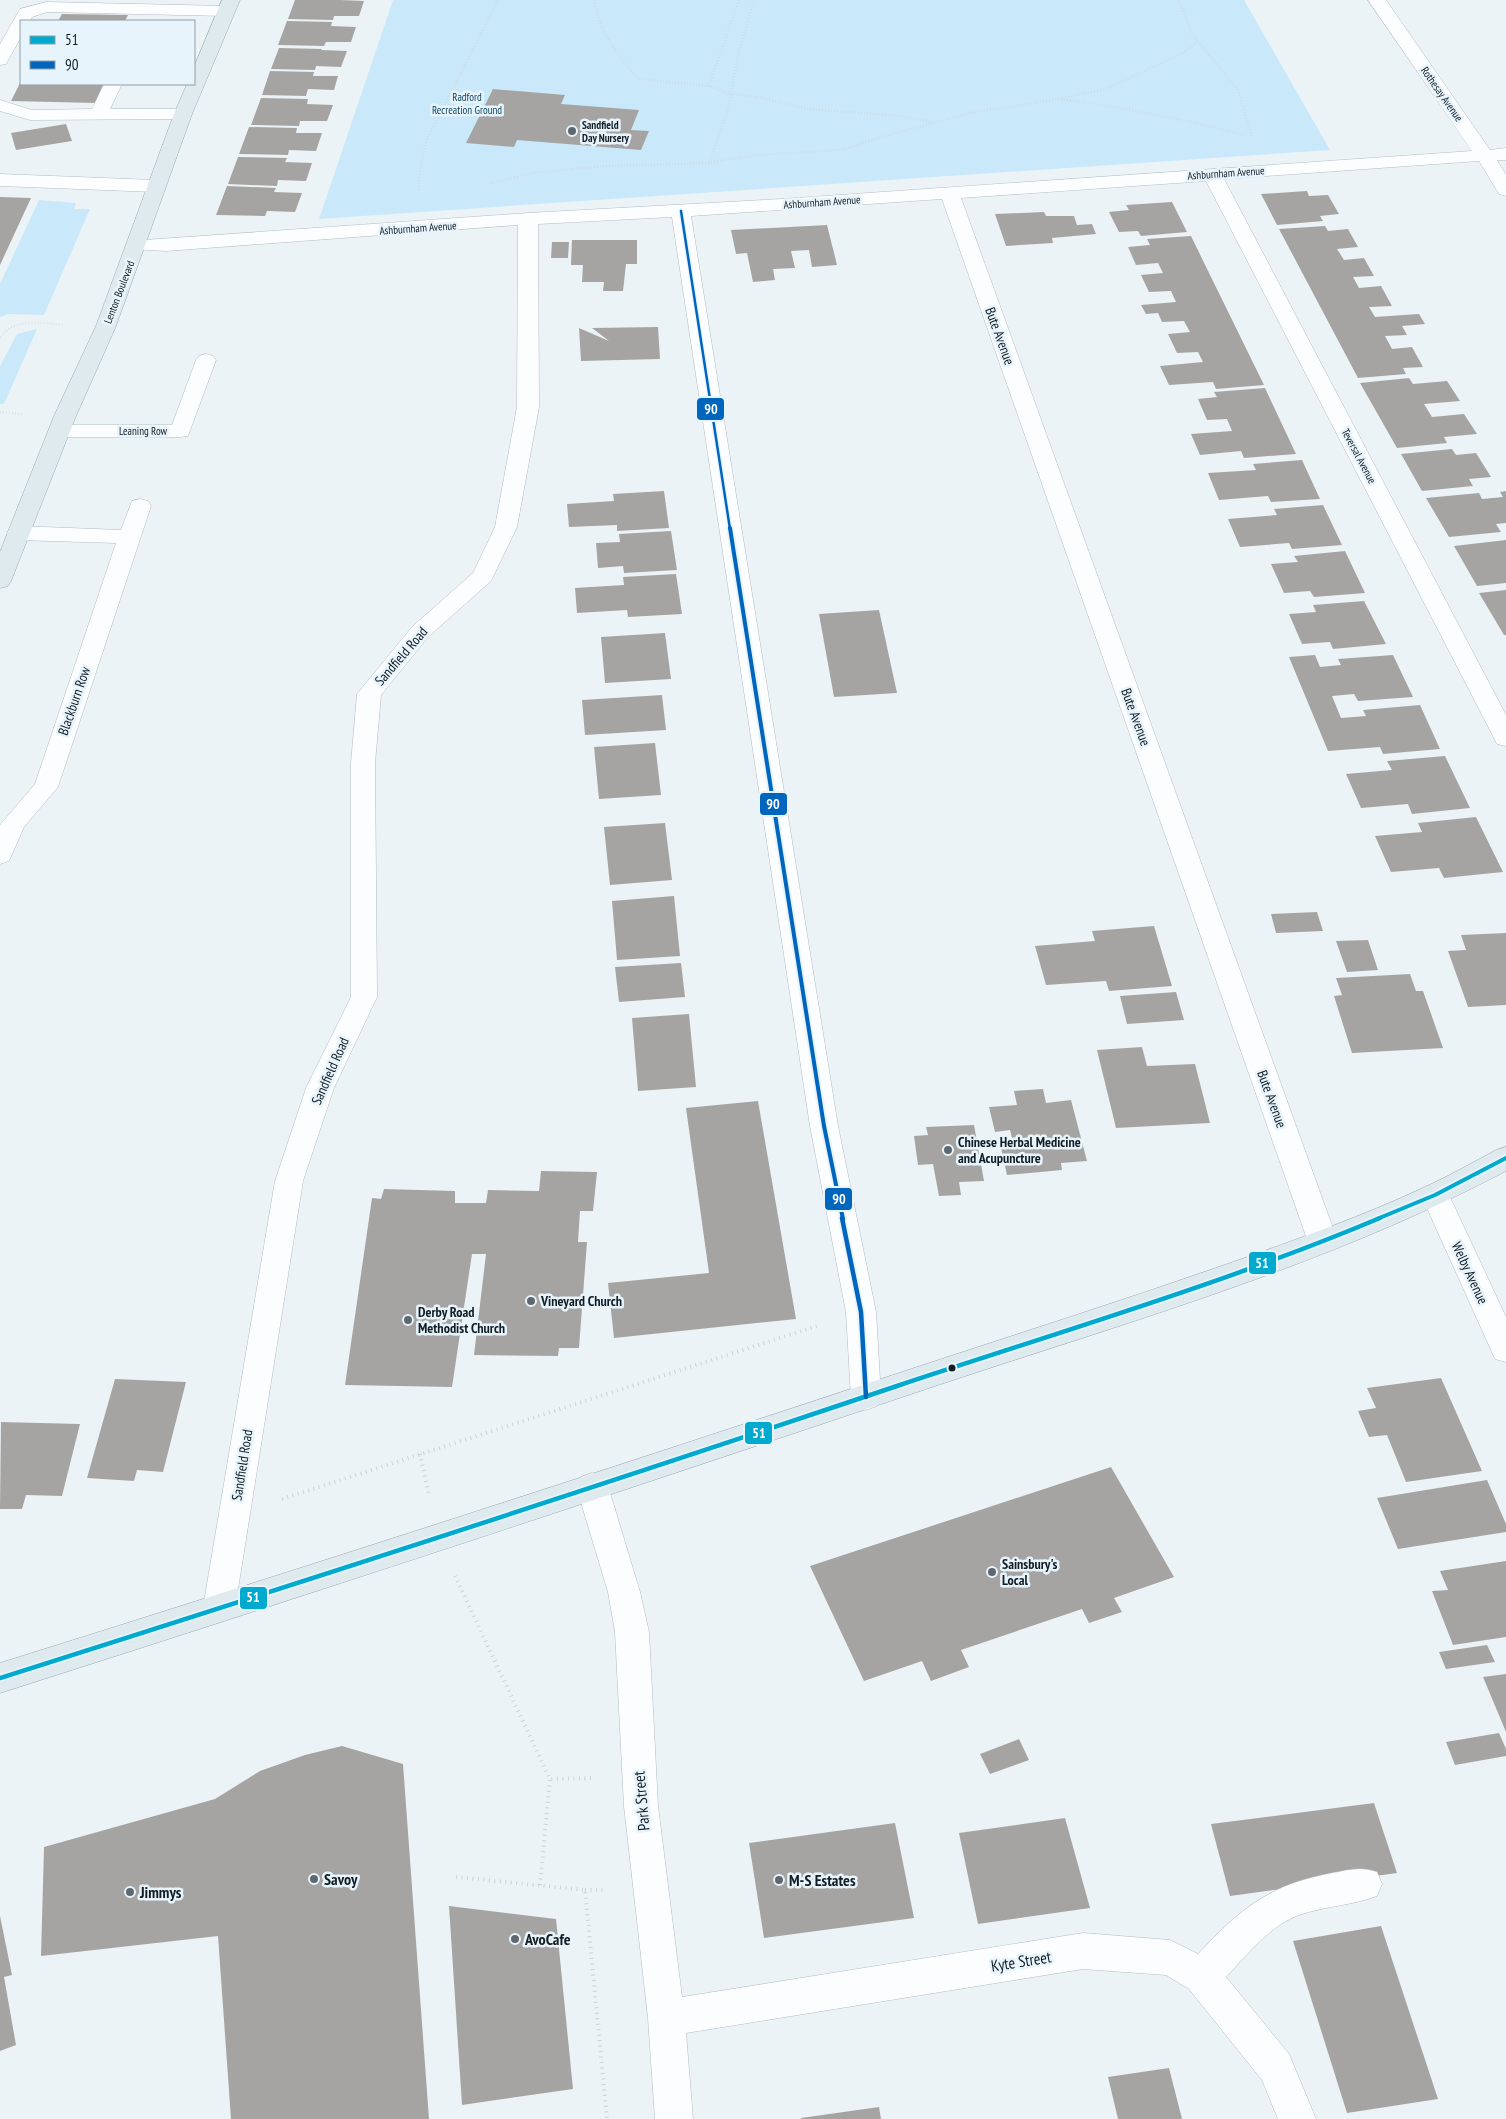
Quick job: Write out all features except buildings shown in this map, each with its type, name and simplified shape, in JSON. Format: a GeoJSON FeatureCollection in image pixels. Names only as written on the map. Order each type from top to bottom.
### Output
{"type":"FeatureCollection","features":[{"type":"Feature","properties":{"kind":"main road","name":"Lenton Boulevard"},"geometry":{"type":"LineString","coordinates":[[0,581],[60,431],[106,326],[137,246],[156,186],[183,114],[228,6]]}},
{"type":"Feature","properties":{"kind":"main road"},"geometry":{"type":"LineString","coordinates":[[0,1678],[438,1540],[592,1486],[1030,1342],[1106,1319],[1323,1242],[1435,1195],[1506,1158]]}},
{"type":"Feature","properties":{"kind":"street","name":"Rothesay Avenue"},"geometry":{"type":"LineString","coordinates":[[1377,0],[1506,190]]}},
{"type":"Feature","properties":{"kind":"street"},"geometry":{"type":"LineString","coordinates":[[22,20],[26,14],[46,6],[145,15],[228,6]]}},
{"type":"Feature","properties":{"kind":"street"},"geometry":{"type":"LineString","coordinates":[[0,60],[20,23]]}},
{"type":"Feature","properties":{"kind":"street"},"geometry":{"type":"LineString","coordinates":[[99,114],[113,85]]}},
{"type":"Feature","properties":{"kind":"street"},"geometry":{"type":"LineString","coordinates":[[0,105],[30,115],[183,114]]}},
{"type":"Feature","properties":{"kind":"street","name":"Ashburnham Avenue"},"geometry":{"type":"LineString","coordinates":[[137,246],[166,246],[528,219],[681,212],[1506,154]]}},
{"type":"Feature","properties":{"kind":"street","name":"Teversal Avenue"},"geometry":{"type":"LineString","coordinates":[[1212,174],[1506,738]]}},
{"type":"Feature","properties":{"kind":"street"},"geometry":{"type":"LineString","coordinates":[[0,180],[156,186]]}},
{"type":"Feature","properties":{"kind":"street","name":"Bute Avenue"},"geometry":{"type":"LineString","coordinates":[[949,192],[1323,1242]]}},
{"type":"Feature","properties":{"kind":"street"},"geometry":{"type":"LineString","coordinates":[[681,212],[823,1116],[861,1312],[866,1397]]}},
{"type":"Feature","properties":{"kind":"street","name":"Sandfield Road"},"geometry":{"type":"LineString","coordinates":[[219,1608],[289,1182],[320,1088],[364,998],[364,763],[369,694],[420,632],[483,576],[506,527],[528,407],[528,219]]}},
{"type":"Feature","properties":{"kind":"street","name":"Leaning Row"},"geometry":{"type":"LineString","coordinates":[[60,431],[180,431],[206,360]]}},
{"type":"Feature","properties":{"kind":"street","name":"Blackburn Row"},"geometry":{"type":"LineString","coordinates":[[0,855],[12,824],[46,788],[140,506]]}},
{"type":"Feature","properties":{"kind":"street"},"geometry":{"type":"LineString","coordinates":[[18,533],[129,537]]}},
{"type":"Feature","properties":{"kind":"street","name":"Welby Avenue"},"geometry":{"type":"LineString","coordinates":[[1435,1195],[1506,1350]]}},
{"type":"Feature","properties":{"kind":"street","name":"Park Street"},"geometry":{"type":"LineString","coordinates":[[592,1486],[624,1592],[632,1632],[641,1806],[666,2018],[674,2119]]}},
{"type":"Feature","properties":{"kind":"street"},"geometry":{"type":"LineString","coordinates":[[1202,1976],[1251,1926],[1281,1906],[1318,1892],[1364,1884]]}},
{"type":"Feature","properties":{"kind":"street","name":"Kyte Street"},"geometry":{"type":"LineString","coordinates":[[666,2018],[1083,1951],[1170,1958],[1202,1976],[1276,2067],[1298,2119]]}},
{"type":"Feature","properties":{"kind":"path"},"geometry":{"type":"LineString","coordinates":[[423,227],[418,211],[420,168],[427,139],[498,0]]}},
{"type":"Feature","properties":{"kind":"path"},"geometry":{"type":"LineString","coordinates":[[595,0],[594,8],[603,30],[624,62],[638,79],[708,86],[731,94],[758,97],[809,109],[900,116],[936,123]]}},
{"type":"Feature","properties":{"kind":"path"},"geometry":{"type":"LineString","coordinates":[[708,86],[739,0]]}},
{"type":"Feature","properties":{"kind":"path"},"geometry":{"type":"LineString","coordinates":[[709,163],[728,110],[737,59],[754,0]]}},
{"type":"Feature","properties":{"kind":"path"},"geometry":{"type":"LineString","coordinates":[[1179,0],[1192,34],[1238,90],[1263,170]]}},
{"type":"Feature","properties":{"kind":"path"},"geometry":{"type":"LineString","coordinates":[[491,183],[546,172],[608,166],[709,163],[756,155],[842,150],[970,114],[1105,89],[1181,54],[1198,41]]}},
{"type":"Feature","properties":{"kind":"path"},"geometry":{"type":"LineString","coordinates":[[1059,99],[1109,106],[1188,121],[1252,137]]}},
{"type":"Feature","properties":{"kind":"path"},"geometry":{"type":"LineString","coordinates":[[0,337],[6,330],[22,323],[106,326]]}},
{"type":"Feature","properties":{"kind":"path"},"geometry":{"type":"LineString","coordinates":[[234,1514],[861,1312]]}},
{"type":"Feature","properties":{"kind":"path"},"geometry":{"type":"LineString","coordinates":[[420,1454],[438,1540],[550,1779],[540,1885]]}},
{"type":"Feature","properties":{"kind":"path"},"geometry":{"type":"LineString","coordinates":[[550,1779],[639,1776]]}},
{"type":"Feature","properties":{"kind":"path"},"geometry":{"type":"LineString","coordinates":[[456,1877],[585,1890],[607,2119]]}},
{"type":"Feature","properties":{"kind":"green space","name":"Radford Recreation Ground"},"geometry":{"type":"Polygon","coordinates":[[[393,0],[1244,0],[1330,150],[319,219],[393,0]]]}},
{"type":"Feature","properties":{"kind":"green space"},"geometry":{"type":"Polygon","coordinates":[[[39,200],[76,203],[74,209],[90,209],[44,315],[8,314],[0,317],[0,284],[39,200]]]}},
{"type":"Feature","properties":{"kind":"green space"},"geometry":{"type":"Polygon","coordinates":[[[37,329],[4,404],[0,404],[0,366],[17,334],[37,329]]]}},
{"type":"Feature","properties":{"kind":"transit line","name":"90"},"geometry":{"type":"LineString","coordinates":[[681,211],[824,1126],[861,1312],[866,1397]]}},
{"type":"Feature","properties":{"kind":"transit line","name":"51"},"geometry":{"type":"LineString","coordinates":[[0,1678],[438,1539],[592,1486],[743,1438],[1030,1342],[1106,1319],[1323,1242],[1435,1195],[1506,1158]]}},
{"type":"Feature","properties":{"kind":"place","name":"Sandfield Day Nursery"},"geometry":{"type":"Point","coordinates":[572,131]}},
{"type":"Feature","properties":{"kind":"place","name":"Chinese Herbal Medicine and Acupuncture"},"geometry":{"type":"Point","coordinates":[948,1150]}},
{"type":"Feature","properties":{"kind":"place","name":"Vineyard Church"},"geometry":{"type":"Point","coordinates":[531,1301]}},
{"type":"Feature","properties":{"kind":"place","name":"Derby Road Methodist Church"},"geometry":{"type":"Point","coordinates":[408,1320]}},
{"type":"Feature","properties":{"kind":"place","name":"Sainsbury's Local"},"geometry":{"type":"Point","coordinates":[992,1572]}},
{"type":"Feature","properties":{"kind":"place","name":"Savoy"},"geometry":{"type":"Point","coordinates":[314,1879]}},
{"type":"Feature","properties":{"kind":"place","name":"M-S Estates"},"geometry":{"type":"Point","coordinates":[779,1880]}},
{"type":"Feature","properties":{"kind":"place","name":"Jimmys"},"geometry":{"type":"Point","coordinates":[130,1892]}},
{"type":"Feature","properties":{"kind":"place","name":"AvoCafe"},"geometry":{"type":"Point","coordinates":[515,1939]}}]}
